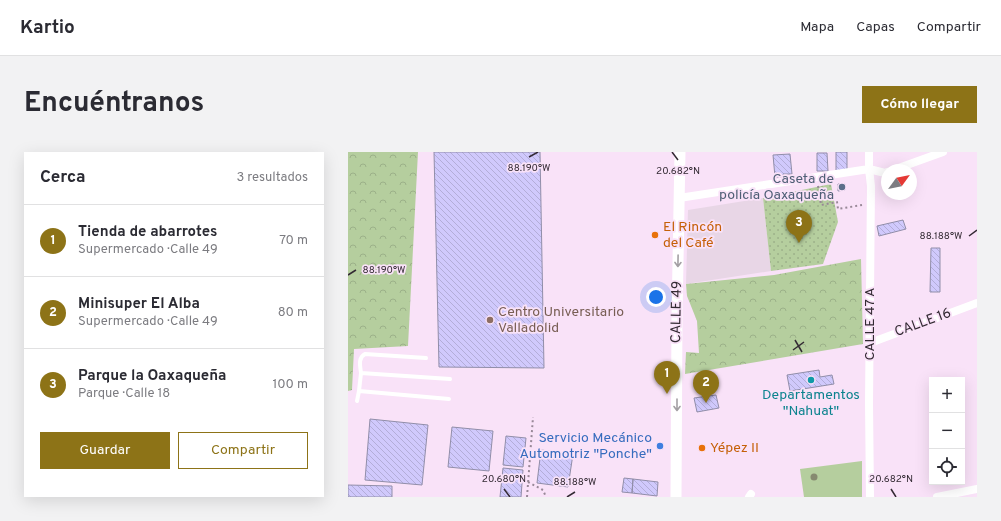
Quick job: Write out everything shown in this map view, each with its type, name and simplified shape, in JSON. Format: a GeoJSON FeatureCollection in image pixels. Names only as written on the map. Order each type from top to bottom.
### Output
{"type":"FeatureCollection","features":[{"type":"Feature","properties":{"kind":"street","name":"CALLE 49"},"geometry":{"type":"LineString","coordinates":[[676,497],[680,152]]}},
{"type":"Feature","properties":{"kind":"street","name":"CALLE 47 A"},"geometry":{"type":"LineString","coordinates":[[869,152],[868,169],[871,186],[870,497]]}},
{"type":"Feature","properties":{"kind":"street"},"geometry":{"type":"LineString","coordinates":[[910,164],[943,152]]}},
{"type":"Feature","properties":{"kind":"street"},"geometry":{"type":"LineString","coordinates":[[679,198],[868,169],[881,172]]}},
{"type":"Feature","properties":{"kind":"street","name":"CALLE 16"},"geometry":{"type":"LineString","coordinates":[[870,343],[977,303]]}},
{"type":"Feature","properties":{"kind":"street"},"geometry":{"type":"LineString","coordinates":[[937,497],[977,489]]}},
{"type":"Feature","properties":{"kind":"lane"},"geometry":{"type":"LineString","coordinates":[[357,401],[361,372],[361,356],[365,354],[426,358]]}},
{"type":"Feature","properties":{"kind":"lane"},"geometry":{"type":"LineString","coordinates":[[361,372],[450,379]]}},
{"type":"Feature","properties":{"kind":"lane"},"geometry":{"type":"LineString","coordinates":[[359,391],[449,399]]}},
{"type":"Feature","properties":{"kind":"path"},"geometry":{"type":"LineString","coordinates":[[817,176],[821,205],[837,202],[838,209],[870,203]]}},
{"type":"Feature","properties":{"kind":"path"},"geometry":{"type":"LineString","coordinates":[[527,497],[533,417]]}},
{"type":"Feature","properties":{"kind":"path"},"geometry":{"type":"LineString","coordinates":[[528,482],[544,490],[546,497]]}},
{"type":"Feature","properties":{"kind":"shaded area"},"geometry":{"type":"Polygon","coordinates":[[[763,198],[771,271],[686,284],[688,210],[763,198]]]}},
{"type":"Feature","properties":{"kind":"green space"},"geometry":{"type":"Polygon","coordinates":[[[348,152],[418,152],[408,346],[354,349],[352,390],[348,391],[348,152]]]}},
{"type":"Feature","properties":{"kind":"green space"},"geometry":{"type":"Polygon","coordinates":[[[831,184],[838,222],[823,264],[771,271],[763,198],[831,184]]]}},
{"type":"Feature","properties":{"kind":"green space"},"geometry":{"type":"Polygon","coordinates":[[[861,259],[863,344],[685,374],[686,352],[699,353],[697,321],[687,296],[686,284],[774,275],[861,259]]]}},
{"type":"Feature","properties":{"kind":"green space"},"geometry":{"type":"Polygon","coordinates":[[[862,461],[862,497],[804,497],[800,469],[862,461]]]}},
{"type":"Feature","properties":{"kind":"building"},"geometry":{"type":"Polygon","coordinates":[[[434,152],[540,152],[544,368],[439,367],[434,152]]]}},
{"type":"Feature","properties":{"kind":"building"},"geometry":{"type":"Polygon","coordinates":[[[836,152],[847,152],[847,171],[836,171],[836,152]]]}},
{"type":"Feature","properties":{"kind":"building"},"geometry":{"type":"Polygon","coordinates":[[[817,153],[827,153],[828,171],[817,171],[817,153]]]}},
{"type":"Feature","properties":{"kind":"building"},"geometry":{"type":"Polygon","coordinates":[[[790,154],[792,174],[783,174],[784,177],[775,177],[773,155],[790,154]]]}},
{"type":"Feature","properties":{"kind":"building","name":"Caseta de policía Oaxaqueña"},"geometry":{"type":"Polygon","coordinates":[[[838,184],[845,184],[845,190],[838,191],[838,184]]]}},
{"type":"Feature","properties":{"kind":"building"},"geometry":{"type":"Polygon","coordinates":[[[903,220],[906,229],[879,236],[877,226],[903,220]]]}},
{"type":"Feature","properties":{"kind":"building"},"geometry":{"type":"Polygon","coordinates":[[[931,248],[940,248],[940,292],[930,292],[931,248]]]}},
{"type":"Feature","properties":{"kind":"building","name":"Departamentos \"Nahuat\""},"geometry":{"type":"Polygon","coordinates":[[[819,370],[820,377],[832,375],[834,384],[790,391],[787,375],[819,370]]]}},
{"type":"Feature","properties":{"kind":"building"},"geometry":{"type":"Polygon","coordinates":[[[716,395],[719,408],[697,412],[694,398],[716,395]]]}},
{"type":"Feature","properties":{"kind":"building"},"geometry":{"type":"Polygon","coordinates":[[[370,419],[428,425],[422,485],[365,480],[370,419]]]}},
{"type":"Feature","properties":{"kind":"building"},"geometry":{"type":"Polygon","coordinates":[[[452,427],[493,431],[489,471],[448,467],[452,427]]]}},
{"type":"Feature","properties":{"kind":"building"},"geometry":{"type":"Polygon","coordinates":[[[506,436],[526,438],[523,467],[503,465],[506,436]]]}},
{"type":"Feature","properties":{"kind":"building"},"geometry":{"type":"Polygon","coordinates":[[[541,450],[573,454],[568,487],[537,483],[541,450]]]}},
{"type":"Feature","properties":{"kind":"building"},"geometry":{"type":"Polygon","coordinates":[[[503,468],[523,470],[521,497],[500,497],[503,468]]]}},
{"type":"Feature","properties":{"kind":"building"},"geometry":{"type":"Polygon","coordinates":[[[624,478],[633,479],[632,493],[622,492],[624,478]]]}},
{"type":"Feature","properties":{"kind":"building"},"geometry":{"type":"Polygon","coordinates":[[[633,479],[658,482],[657,496],[632,493],[633,479]]]}},
{"type":"Feature","properties":{"kind":"building"},"geometry":{"type":"Polygon","coordinates":[[[348,485],[392,486],[392,497],[348,497],[348,485]]]}},
{"type":"Feature","properties":{"kind":"place","name":"Caseta de policía Oaxaqueña"},"geometry":{"type":"Point","coordinates":[842,187]}},
{"type":"Feature","properties":{"kind":"place","name":"El Rincón del Café"},"geometry":{"type":"Point","coordinates":[655,235]}},
{"type":"Feature","properties":{"kind":"place","name":"Parque la Oaxaqueña"},"geometry":{"type":"Point","coordinates":[799,243]}},
{"type":"Feature","properties":{"kind":"place","name":"Centro Universitario Valladolid"},"geometry":{"type":"Point","coordinates":[490,320]}},
{"type":"Feature","properties":{"kind":"place","name":"Departamentos \"Nahuat\""},"geometry":{"type":"Point","coordinates":[811,380]}},
{"type":"Feature","properties":{"kind":"place","name":"Tienda de abarrotes"},"geometry":{"type":"Point","coordinates":[667,394]}},
{"type":"Feature","properties":{"kind":"place","name":"Minisuper El Alba"},"geometry":{"type":"Point","coordinates":[706,403]}},
{"type":"Feature","properties":{"kind":"place","name":"Servicio Mecánico Automotriz \"Ponche\""},"geometry":{"type":"Point","coordinates":[660,446]}},
{"type":"Feature","properties":{"kind":"place","name":"Yépez II"},"geometry":{"type":"Point","coordinates":[702,448]}}]}
